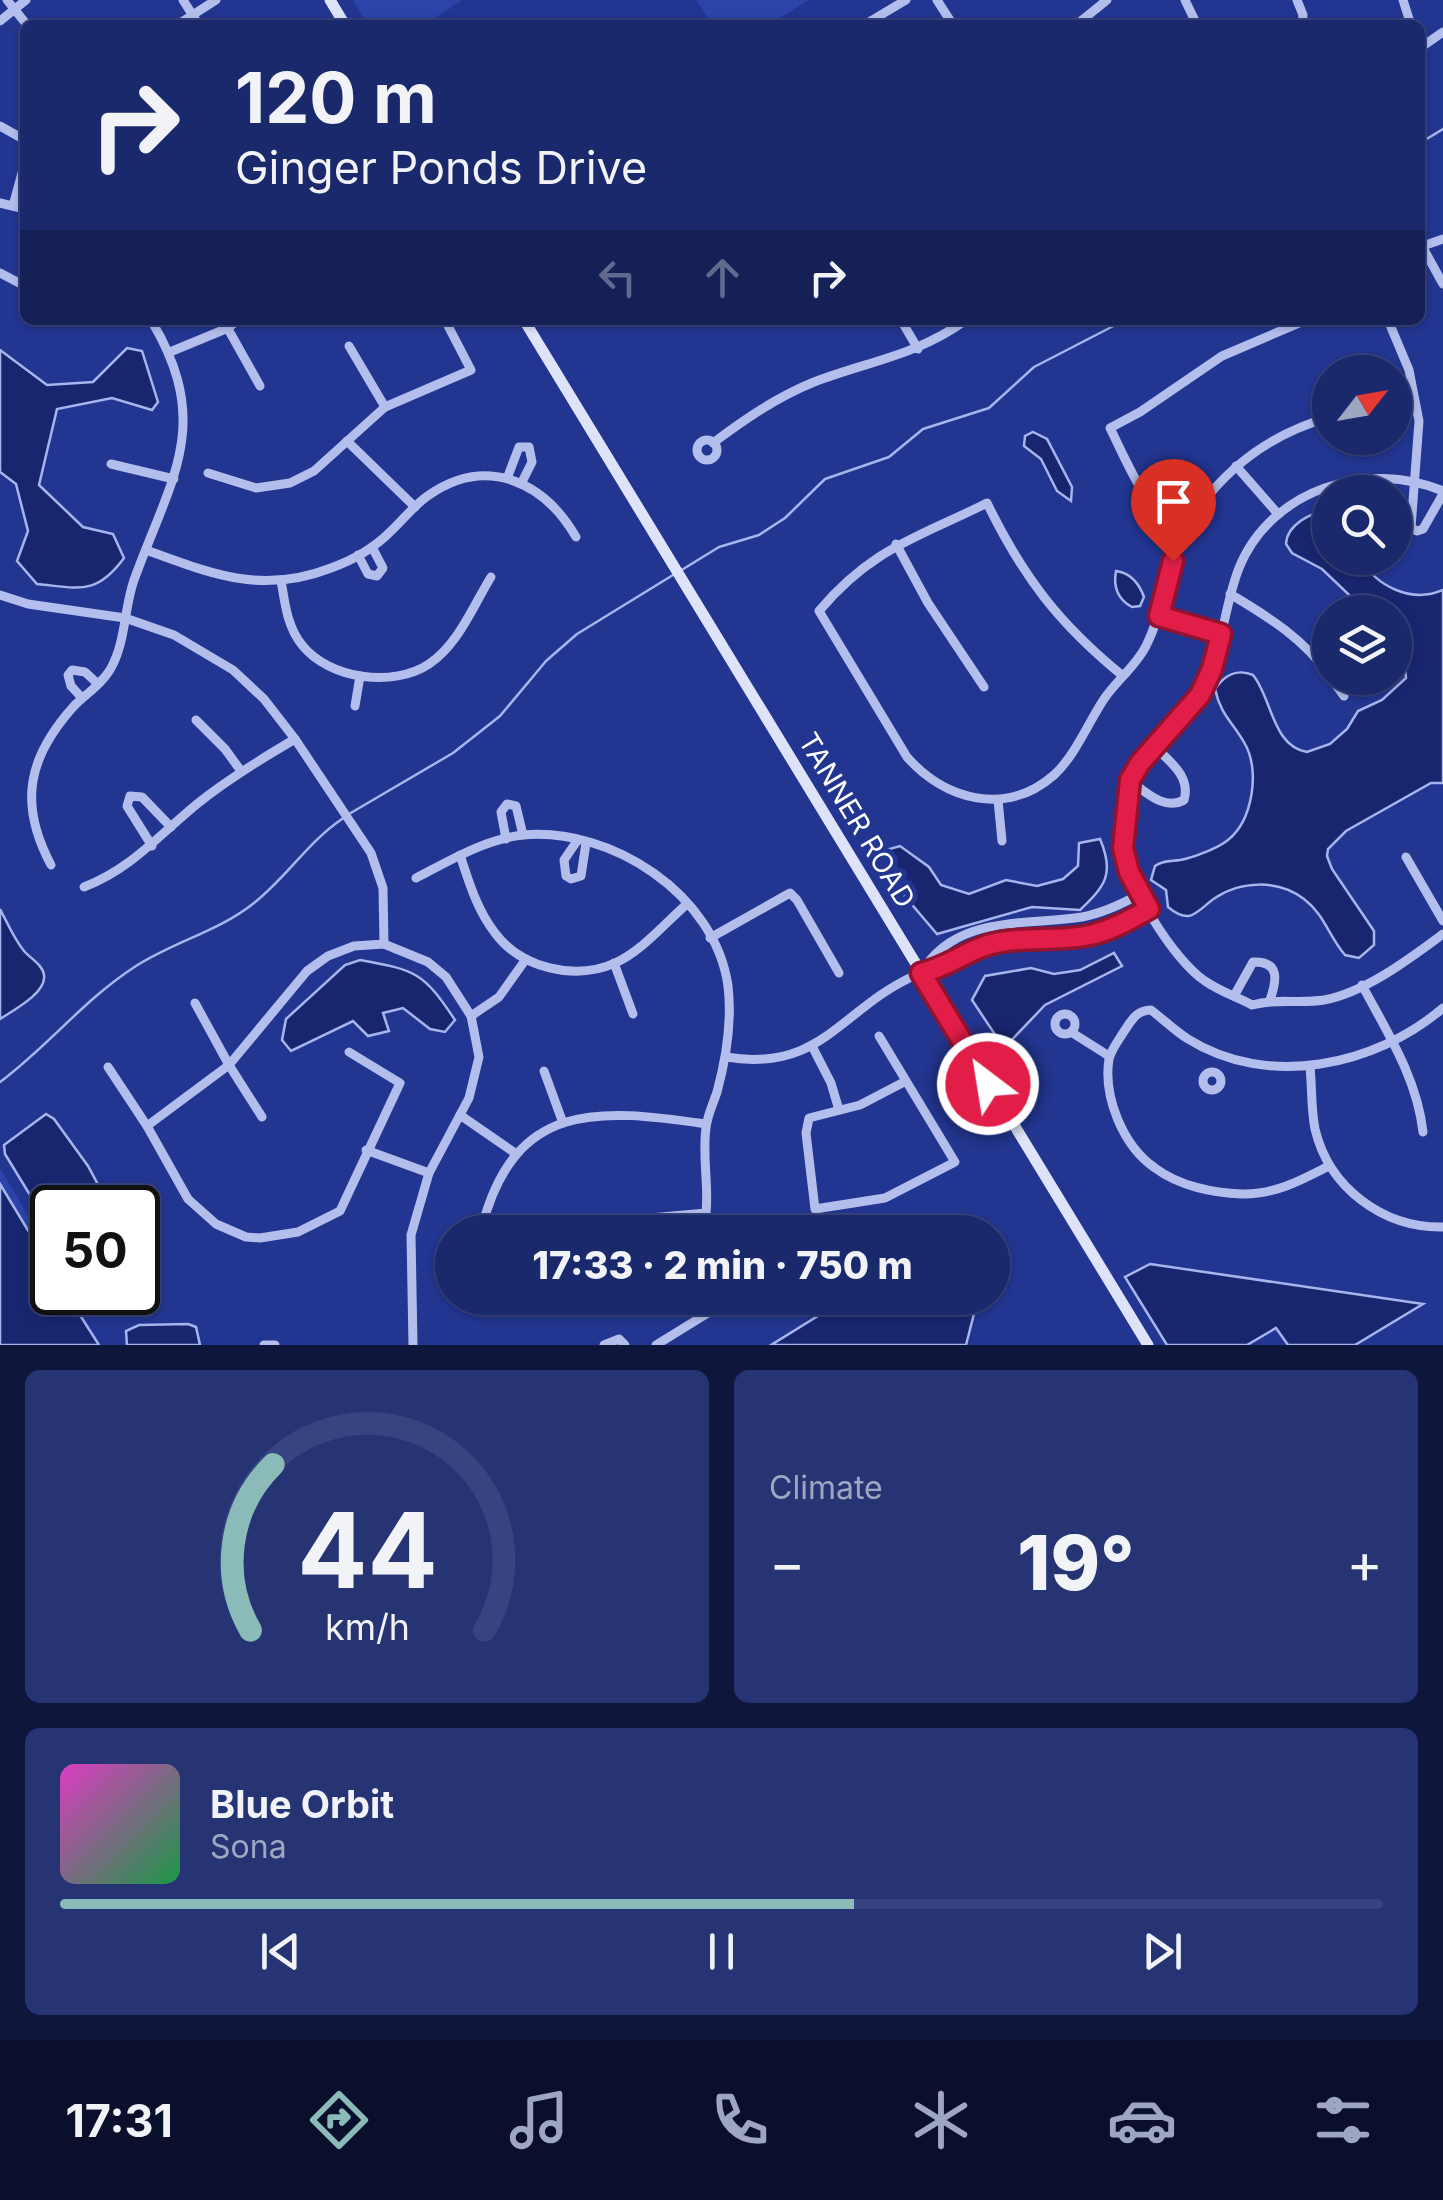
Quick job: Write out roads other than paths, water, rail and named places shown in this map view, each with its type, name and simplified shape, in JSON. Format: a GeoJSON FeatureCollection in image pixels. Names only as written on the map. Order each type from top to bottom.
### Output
{"type":"FeatureCollection","features":[{"type":"Feature","properties":{"kind":"main road","name":"TANNER ROAD"},"geometry":{"type":"LineString","coordinates":[[527,325],[1148,1345]]}},
{"type":"Feature","properties":{"kind":"street"},"geometry":{"type":"LineString","coordinates":[[0,21],[11,5],[26,0]]}},
{"type":"Feature","properties":{"kind":"street"},"geometry":{"type":"LineString","coordinates":[[183,0],[195,20]]}},
{"type":"Feature","properties":{"kind":"street"},"geometry":{"type":"LineString","coordinates":[[184,20],[216,0]]}},
{"type":"Feature","properties":{"kind":"street"},"geometry":{"type":"LineString","coordinates":[[872,20],[906,0]]}},
{"type":"Feature","properties":{"kind":"street"},"geometry":{"type":"LineString","coordinates":[[1081,20],[1107,0]]}},
{"type":"Feature","properties":{"kind":"street"},"geometry":{"type":"LineString","coordinates":[[13,206],[20,180]]}},
{"type":"Feature","properties":{"kind":"street"},"geometry":{"type":"LineString","coordinates":[[0,203],[20,208]]}},
{"type":"Feature","properties":{"kind":"street"},"geometry":{"type":"LineString","coordinates":[[1425,254],[1443,284]]}},
{"type":"Feature","properties":{"kind":"street"},"geometry":{"type":"LineString","coordinates":[[51,865],[40,845],[31,810],[34,775],[46,742],[114,664],[146,550],[174,479],[184,432],[181,391],[170,352],[154,325]]}},
{"type":"Feature","properties":{"kind":"street"},"geometry":{"type":"LineString","coordinates":[[170,352],[224,325]]}},
{"type":"Feature","properties":{"kind":"street"},"geometry":{"type":"LineString","coordinates":[[227,325],[260,386]]}},
{"type":"Feature","properties":{"kind":"street"},"geometry":{"type":"LineString","coordinates":[[208,474],[256,488],[290,483],[314,471],[385,407],[471,370],[448,325]]}},
{"type":"Feature","properties":{"kind":"street"},"geometry":{"type":"LineString","coordinates":[[903,325],[918,349]]}},
{"type":"Feature","properties":{"kind":"street"},"geometry":{"type":"LineString","coordinates":[[714,443],[758,410],[796,390],[918,349],[958,325]]}},
{"type":"Feature","properties":{"kind":"street"},"geometry":{"type":"LineString","coordinates":[[1182,534],[1160,516],[1141,491],[1110,428],[1156,403],[1222,356],[1294,325]]}},
{"type":"Feature","properties":{"kind":"street"},"geometry":{"type":"LineString","coordinates":[[1391,325],[1402,347],[1415,394],[1420,440],[1417,480],[1410,521],[1411,528],[1422,528],[1443,492],[1417,480],[1390,477],[1345,481],[1310,494],[1278,514],[1240,566],[1212,669],[1200,695],[1154,746],[1130,780],[1123,848],[1140,894],[1177,952],[1202,980],[1252,1004],[1331,998],[1362,985],[1443,934]]}},
{"type":"Feature","properties":{"kind":"street"},"geometry":{"type":"LineString","coordinates":[[349,346],[385,407]]}},
{"type":"Feature","properties":{"kind":"street"},"geometry":{"type":"LineString","coordinates":[[1122,676],[1085,646],[1041,598],[1012,554],[987,503],[896,544],[843,583],[820,611],[906,757],[924,776],[958,794],[998,800],[1018,795],[1064,765],[1107,694],[1145,649],[1159,616],[1182,534],[1200,506],[1236,466],[1281,435],[1312,424]]}},
{"type":"Feature","properties":{"kind":"street"},"geometry":{"type":"LineString","coordinates":[[347,441],[415,507]]}},
{"type":"Feature","properties":{"kind":"street"},"geometry":{"type":"LineString","coordinates":[[508,476],[519,447],[529,447],[532,462],[521,484]]}},
{"type":"Feature","properties":{"kind":"street"},"geometry":{"type":"LineString","coordinates":[[112,464],[174,479]]}},
{"type":"Feature","properties":{"kind":"street"},"geometry":{"type":"LineString","coordinates":[[1236,466],[1278,514]]}},
{"type":"Feature","properties":{"kind":"street"},"geometry":{"type":"LineString","coordinates":[[146,550],[233,579],[258,583],[281,580],[331,568],[372,547],[429,494],[466,478],[508,476],[553,505],[576,538]]}},
{"type":"Feature","properties":{"kind":"street"},"geometry":{"type":"LineString","coordinates":[[896,544],[936,615],[984,687]]}},
{"type":"Feature","properties":{"kind":"street"},"geometry":{"type":"LineString","coordinates":[[358,555],[368,574],[376,576],[384,568],[372,547]]}},
{"type":"Feature","properties":{"kind":"street"},"geometry":{"type":"LineString","coordinates":[[281,580],[288,620],[301,644],[318,662],[360,676],[406,676],[431,663],[450,646],[491,577]]}},
{"type":"Feature","properties":{"kind":"street"},"geometry":{"type":"LineString","coordinates":[[1230,594],[1276,621],[1312,652]]}},
{"type":"Feature","properties":{"kind":"street"},"geometry":{"type":"LineString","coordinates":[[1,598],[125,618],[174,635],[221,662],[264,698],[296,739],[370,853],[383,888],[384,944]]}},
{"type":"Feature","properties":{"kind":"street"},"geometry":{"type":"LineString","coordinates":[[1159,616],[1221,634]]}},
{"type":"Feature","properties":{"kind":"street"},"geometry":{"type":"LineString","coordinates":[[82,698],[69,681],[72,670],[85,672],[98,684]]}},
{"type":"Feature","properties":{"kind":"street"},"geometry":{"type":"LineString","coordinates":[[355,706],[360,676]]}},
{"type":"Feature","properties":{"kind":"street"},"geometry":{"type":"LineString","coordinates":[[196,720],[241,771]]}},
{"type":"Feature","properties":{"kind":"street"},"geometry":{"type":"LineString","coordinates":[[84,887],[123,868],[241,771],[296,739]]}},
{"type":"Feature","properties":{"kind":"street"},"geometry":{"type":"LineString","coordinates":[[1130,780],[1163,803],[1175,805],[1184,800],[1188,788],[1183,776],[1154,746]]}},
{"type":"Feature","properties":{"kind":"street"},"geometry":{"type":"LineString","coordinates":[[152,846],[127,806],[130,796],[142,797],[171,827]]}},
{"type":"Feature","properties":{"kind":"street"},"geometry":{"type":"LineString","coordinates":[[998,800],[1002,841]]}},
{"type":"Feature","properties":{"kind":"street"},"geometry":{"type":"LineString","coordinates":[[506,838],[501,812],[506,804],[516,806],[523,835]]}},
{"type":"Feature","properties":{"kind":"street"},"geometry":{"type":"LineString","coordinates":[[416,878],[460,855],[523,835],[581,842],[638,863],[656,874],[687,904],[710,938],[728,986],[726,1057],[706,1124],[706,1212],[675,1215]]}},
{"type":"Feature","properties":{"kind":"street"},"geometry":{"type":"LineString","coordinates":[[460,855],[486,920],[497,936],[526,959],[563,971],[592,970],[614,963],[687,904]]}},
{"type":"Feature","properties":{"kind":"street"},"geometry":{"type":"LineString","coordinates":[[1406,856],[1443,922]]}},
{"type":"Feature","properties":{"kind":"street"},"geometry":{"type":"LineString","coordinates":[[710,938],[790,893],[798,900],[839,973]]}},
{"type":"Feature","properties":{"kind":"street"},"geometry":{"type":"LineString","coordinates":[[921,973],[932,954],[995,924],[1084,916],[1112,909],[1140,894]]}},
{"type":"Feature","properties":{"kind":"street"},"geometry":{"type":"LineString","coordinates":[[726,1057],[749,1061],[783,1058],[812,1046],[892,988],[921,973],[942,968],[968,951],[997,942],[1088,936],[1120,926],[1149,909]]}},
{"type":"Feature","properties":{"kind":"street"},"geometry":{"type":"LineString","coordinates":[[147,1126],[228,1065],[317,963],[354,946],[384,944],[428,962],[446,977],[471,1016],[478,1058],[476,1078],[429,1174],[410,1235],[413,1345]]}},
{"type":"Feature","properties":{"kind":"street"},"geometry":{"type":"LineString","coordinates":[[471,1016],[499,997],[526,959]]}},
{"type":"Feature","properties":{"kind":"street"},"geometry":{"type":"LineString","coordinates":[[1234,996],[1253,962],[1264,962],[1274,968],[1277,980],[1270,1000]]}},
{"type":"Feature","properties":{"kind":"street"},"geometry":{"type":"LineString","coordinates":[[614,963],[633,1014]]}},
{"type":"Feature","properties":{"kind":"street"},"geometry":{"type":"LineString","coordinates":[[1362,985],[1411,1078],[1424,1132]]}},
{"type":"Feature","properties":{"kind":"street"},"geometry":{"type":"LineString","coordinates":[[195,1003],[262,1117]]}},
{"type":"Feature","properties":{"kind":"street"},"geometry":{"type":"LineString","coordinates":[[1330,1166],[1284,1188],[1262,1193],[1224,1192],[1180,1182],[1155,1168],[1125,1131],[1110,1094],[1109,1056],[1136,1014],[1151,1010],[1188,1039],[1222,1055],[1260,1063],[1310,1066],[1354,1057],[1392,1042],[1443,1008]]}},
{"type":"Feature","properties":{"kind":"street"},"geometry":{"type":"LineString","coordinates":[[1071,1032],[1109,1056]]}},
{"type":"Feature","properties":{"kind":"street"},"geometry":{"type":"LineString","coordinates":[[879,1036],[955,1162],[885,1198],[815,1209],[806,1134],[809,1118],[860,1105],[906,1081]]}},
{"type":"Feature","properties":{"kind":"street"},"geometry":{"type":"LineString","coordinates":[[812,1046],[840,1110]]}},
{"type":"Feature","properties":{"kind":"street"},"geometry":{"type":"LineString","coordinates":[[108,1067],[147,1126],[178,1185],[196,1208],[233,1232],[260,1238],[298,1232],[340,1211],[400,1083],[349,1052]]}},
{"type":"Feature","properties":{"kind":"street"},"geometry":{"type":"LineString","coordinates":[[1216,1073],[1222,1055]]}},
{"type":"Feature","properties":{"kind":"street"},"geometry":{"type":"LineString","coordinates":[[1310,1066],[1315,1127],[1330,1166],[1355,1197],[1372,1209],[1425,1228],[1443,1228]]}},
{"type":"Feature","properties":{"kind":"street"},"geometry":{"type":"LineString","coordinates":[[544,1071],[563,1123]]}},
{"type":"Feature","properties":{"kind":"street"},"geometry":{"type":"LineString","coordinates":[[460,1115],[515,1153]]}},
{"type":"Feature","properties":{"kind":"street"},"geometry":{"type":"LineString","coordinates":[[486,1215],[496,1182],[515,1153],[563,1123],[608,1116],[706,1124]]}},
{"type":"Feature","properties":{"kind":"street"},"geometry":{"type":"LineString","coordinates":[[366,1150],[429,1174]]}},
{"type":"Feature","properties":{"kind":"street"},"geometry":{"type":"LineString","coordinates":[[656,1345],[705,1315]]}},
{"type":"Feature","properties":{"kind":"street"},"geometry":{"type":"LineString","coordinates":[[604,1345],[619,1339],[624,1345]]}},
{"type":"Feature","properties":{"kind":"street"},"geometry":{"type":"LineString","coordinates":[[264,1345],[274,1345]]}},
{"type":"Feature","properties":{"kind":"waterway"},"geometry":{"type":"LineString","coordinates":[[1425,140],[1443,129]]}},
{"type":"Feature","properties":{"kind":"waterway"},"geometry":{"type":"LineString","coordinates":[[680,571],[719,547],[759,535],[785,518],[825,479],[889,457],[923,429],[989,408],[1034,367],[1115,325]]}},
{"type":"Feature","properties":{"kind":"waterway"},"geometry":{"type":"LineString","coordinates":[[349,814],[453,753],[500,716],[546,661],[577,634],[673,575]]}},
{"type":"Feature","properties":{"kind":"waterway"},"geometry":{"type":"LineString","coordinates":[[0,1082],[98,994],[133,968],[225,922],[254,903],[342,819]]}}]}
